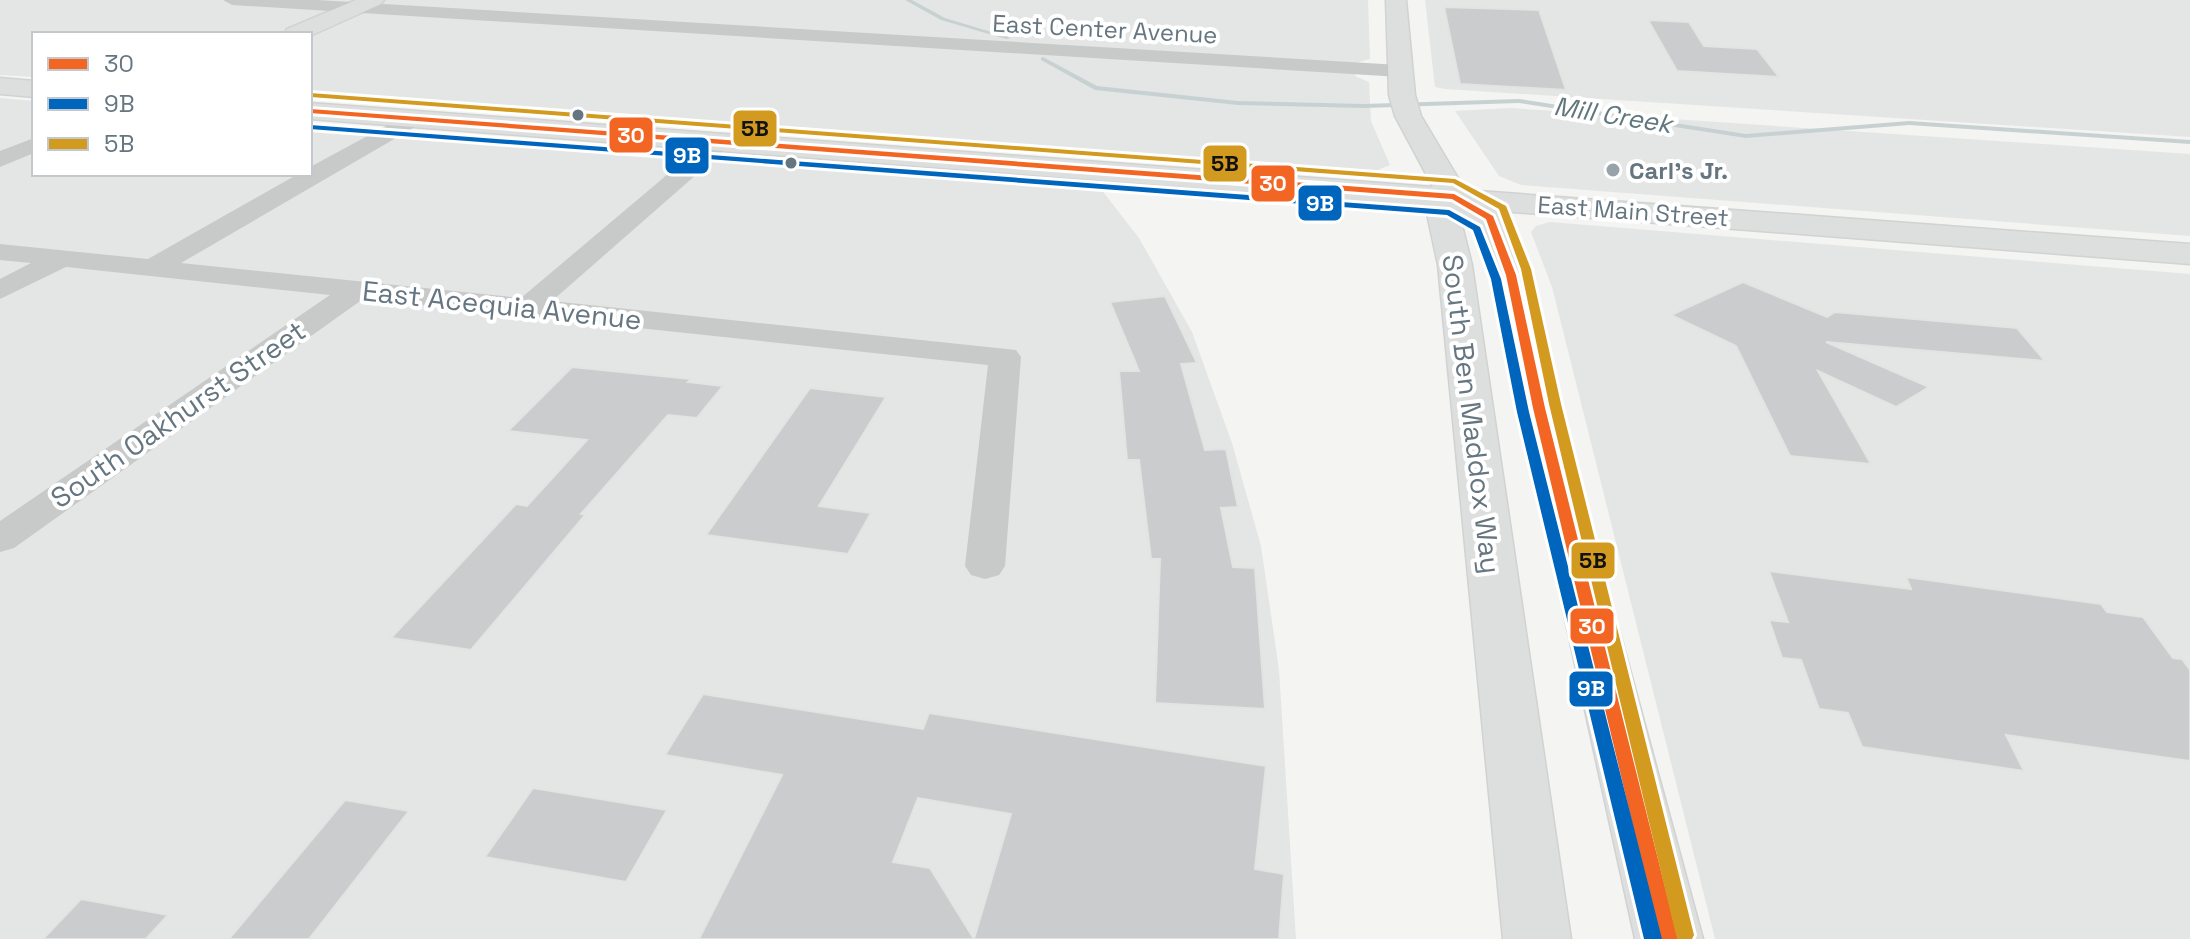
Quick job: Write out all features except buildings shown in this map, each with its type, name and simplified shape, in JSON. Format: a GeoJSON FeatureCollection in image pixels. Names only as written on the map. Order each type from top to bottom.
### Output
{"type":"FeatureCollection","features":[{"type":"Feature","properties":{"kind":"main road"},"geometry":{"type":"LineString","coordinates":[[1396,0],[1400,71],[1406,107],[1454,197]]}},
{"type":"Feature","properties":{"kind":"main road"},"geometry":{"type":"LineString","coordinates":[[300,32],[366,4]]}},
{"type":"Feature","properties":{"kind":"main road"},"geometry":{"type":"LineString","coordinates":[[0,86],[32,89]]}},
{"type":"Feature","properties":{"kind":"main road","name":"East Main Street"},"geometry":{"type":"LineString","coordinates":[[312,111],[2190,254]]}},
{"type":"Feature","properties":{"kind":"main road","name":"South Ben Maddox Way"},"geometry":{"type":"LineString","coordinates":[[1537,939],[1455,265],[1443,214],[1454,197],[1490,218],[1508,267],[1539,408],[1669,939]]}},
{"type":"Feature","properties":{"kind":"street","name":"East Center Avenue"},"geometry":{"type":"LineString","coordinates":[[232,0],[366,4],[1400,71]]}},
{"type":"Feature","properties":{"kind":"street"},"geometry":{"type":"LineString","coordinates":[[152,268],[412,119]]}},
{"type":"Feature","properties":{"kind":"street"},"geometry":{"type":"LineString","coordinates":[[526,308],[721,141]]}},
{"type":"Feature","properties":{"kind":"street"},"geometry":{"type":"LineString","coordinates":[[0,160],[32,146]]}},
{"type":"Feature","properties":{"kind":"street","name":"East Acequia Avenue"},"geometry":{"type":"LineString","coordinates":[[0,252],[1005,357],[985,566]]}},
{"type":"Feature","properties":{"kind":"street"},"geometry":{"type":"LineString","coordinates":[[0,290],[61,259]]}},
{"type":"Feature","properties":{"kind":"street","name":"South Oakhurst Street"},"geometry":{"type":"LineString","coordinates":[[0,539],[356,290]]}},
{"type":"Feature","properties":{"kind":"shaded area"},"geometry":{"type":"Polygon","coordinates":[[[0,0],[1368,0],[1370,59],[1359,62],[1355,76],[1369,82],[1371,121],[1390,165],[1366,175],[1302,174],[312,98],[312,32],[32,32],[32,77],[0,75],[0,0]]]}},
{"type":"Feature","properties":{"kind":"shaded area"},"geometry":{"type":"Polygon","coordinates":[[[1425,0],[2190,0],[2190,137],[1445,89],[1435,87],[1425,0]]]}},
{"type":"Feature","properties":{"kind":"shaded area"},"geometry":{"type":"Polygon","coordinates":[[[0,98],[32,101],[32,176],[312,176],[312,122],[1097,184],[1139,238],[1192,332],[1232,443],[1261,546],[1279,670],[1296,939],[0,939],[0,98]]]}},
{"type":"Feature","properties":{"kind":"shaded area"},"geometry":{"type":"Polygon","coordinates":[[[1510,108],[2190,154],[2190,236],[1521,185],[1499,176],[1455,111],[1510,108]]]}},
{"type":"Feature","properties":{"kind":"shaded area"},"geometry":{"type":"Polygon","coordinates":[[[1550,222],[2190,274],[2190,939],[1715,939],[1552,287],[1531,232],[1536,226],[1550,222]]]}},
{"type":"Feature","properties":{"kind":"waterway","name":"Mill Creek"},"geometry":{"type":"LineString","coordinates":[[908,0],[943,19],[1008,38]]}},
{"type":"Feature","properties":{"kind":"waterway","name":"Mill Creek"},"geometry":{"type":"LineString","coordinates":[[1043,59],[1095,88],[1238,103],[1364,106],[1519,101],[1746,136],[1909,123],[2190,142]]}},
{"type":"Feature","properties":{"kind":"transit line","name":"5B"},"geometry":{"type":"LineString","coordinates":[[312,95],[1455,181],[1503,208],[1526,269],[1555,404],[1685,935]]}},
{"type":"Feature","properties":{"kind":"transit line","name":"30"},"geometry":{"type":"LineString","coordinates":[[312,111],[1454,197],[1490,218],[1511,275],[1539,408],[1669,939]]}},
{"type":"Feature","properties":{"kind":"transit line","name":"9B"},"geometry":{"type":"LineString","coordinates":[[312,127],[1449,213],[1477,229],[1496,279],[1523,412],[1653,939]]}},
{"type":"Feature","properties":{"kind":"place","name":"Carl's Jr."},"geometry":{"type":"Point","coordinates":[1613,170]}}]}
